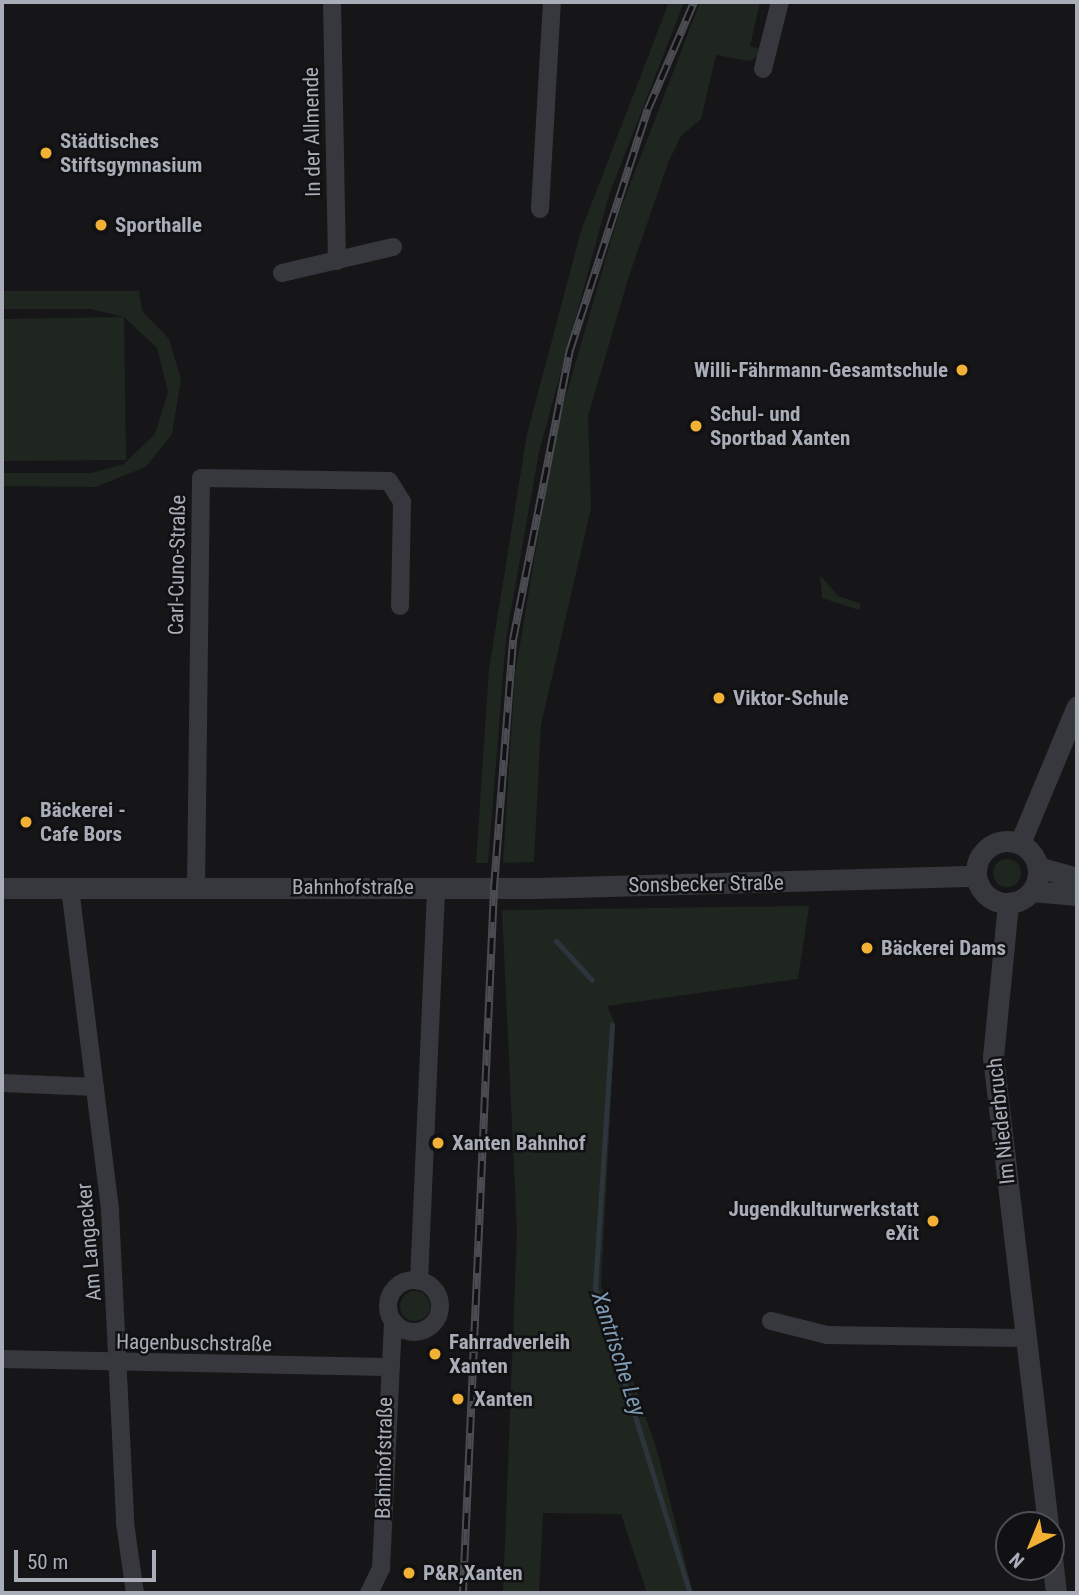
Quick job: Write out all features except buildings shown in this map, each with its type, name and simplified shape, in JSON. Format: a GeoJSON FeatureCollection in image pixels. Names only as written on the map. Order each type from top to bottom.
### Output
{"type":"FeatureCollection","features":[{"type":"Feature","properties":{"kind":"street","name":"In der Allmende"},"geometry":{"type":"LineString","coordinates":[[332,2],[337,261]]}},
{"type":"Feature","properties":{"kind":"street"},"geometry":{"type":"LineString","coordinates":[[540,209],[552,2]]}},
{"type":"Feature","properties":{"kind":"street"},"geometry":{"type":"LineString","coordinates":[[763,69],[780,2]]}},
{"type":"Feature","properties":{"kind":"street"},"geometry":{"type":"LineString","coordinates":[[282,273],[393,247]]}},
{"type":"Feature","properties":{"kind":"street","name":"Carl-Cuno-Straße"},"geometry":{"type":"LineString","coordinates":[[196,888],[201,478],[389,481],[402,502],[400,606]]}},
{"type":"Feature","properties":{"kind":"street"},"geometry":{"type":"LineString","coordinates":[[1020,843],[1077,706]]}},
{"type":"Feature","properties":{"kind":"street"},"geometry":{"type":"LineString","coordinates":[[1020,843],[1038,867],[1077,878]]}},
{"type":"Feature","properties":{"kind":"street"},"geometry":{"type":"LineString","coordinates":[[1020,843],[987,848],[976,876],[984,893],[1008,904],[1032,891],[1077,895]]}},
{"type":"Feature","properties":{"kind":"street"},"geometry":{"type":"LineString","coordinates":[[1032,891],[1038,867]]}},
{"type":"Feature","properties":{"kind":"street","name":"Sonsbecker Straße"},"geometry":{"type":"LineString","coordinates":[[436,887],[976,876]]}},
{"type":"Feature","properties":{"kind":"street","name":"Bahnhofstraße"},"geometry":{"type":"LineString","coordinates":[[2,888],[436,887],[419,1280],[392,1292],[393,1321],[386,1367],[381,1568],[369,1593]]}},
{"type":"Feature","properties":{"kind":"street","name":"Am Langacker"},"geometry":{"type":"LineString","coordinates":[[70,888],[95,1087],[122,1365],[125,1523],[135,1593]]}},
{"type":"Feature","properties":{"kind":"street","name":"Im Niederbruch"},"geometry":{"type":"LineString","coordinates":[[1008,904],[993,1057],[1046,1511]]}},
{"type":"Feature","properties":{"kind":"street"},"geometry":{"type":"LineString","coordinates":[[2,1083],[95,1087]]}},
{"type":"Feature","properties":{"kind":"street"},"geometry":{"type":"LineString","coordinates":[[393,1321],[416,1332],[437,1318],[435,1291],[419,1280]]}},
{"type":"Feature","properties":{"kind":"street"},"geometry":{"type":"LineString","coordinates":[[771,1321],[827,1335],[1027,1338]]}},
{"type":"Feature","properties":{"kind":"street","name":"Hagenbuschstraße"},"geometry":{"type":"LineString","coordinates":[[2,1359],[122,1365],[386,1367]]}},
{"type":"Feature","properties":{"kind":"shaded area"},"geometry":{"type":"Polygon","coordinates":[[[669,2],[684,2],[609,195],[539,452],[506,638],[488,863],[476,863],[489,669],[527,434],[581,231],[669,2]]]}},
{"type":"Feature","properties":{"kind":"shaded area"},"geometry":{"type":"Polygon","coordinates":[[[700,2],[760,2],[750,46],[765,50],[750,61],[716,55],[701,119],[681,136],[668,163],[629,276],[588,416],[591,508],[541,725],[534,862],[503,863],[515,674],[556,430],[619,213],[700,2]]]}},
{"type":"Feature","properties":{"kind":"shaded area"},"geometry":{"type":"Polygon","coordinates":[[[2,291],[139,291],[142,311],[169,339],[181,379],[172,434],[146,467],[95,487],[2,486],[2,473],[92,473],[124,464],[155,434],[168,392],[157,348],[124,317],[90,309],[2,309],[2,291]]]}},
{"type":"Feature","properties":{"kind":"shaded area"},"geometry":{"type":"Polygon","coordinates":[[[124,317],[126,460],[2,461],[2,319],[124,317]]]}},
{"type":"Feature","properties":{"kind":"shaded area"},"geometry":{"type":"Polygon","coordinates":[[[820,575],[838,596],[861,604],[859,610],[822,598],[820,575]]]}},
{"type":"Feature","properties":{"kind":"shaded area"},"geometry":{"type":"Polygon","coordinates":[[[1007,859],[1017,863],[1021,873],[1017,883],[1007,887],[997,883],[993,873],[997,863],[1007,859]]]}},
{"type":"Feature","properties":{"kind":"shaded area"},"geometry":{"type":"Polygon","coordinates":[[[809,906],[798,979],[607,1006],[615,1024],[601,1285],[658,1454],[693,1593],[647,1593],[621,1514],[543,1513],[539,1593],[503,1593],[517,1232],[502,910],[809,906]]]}},
{"type":"Feature","properties":{"kind":"shaded area"},"geometry":{"type":"Polygon","coordinates":[[[415,1291],[421,1292],[429,1300],[429,1312],[421,1320],[415,1321],[409,1320],[401,1312],[400,1306],[401,1300],[409,1292],[415,1291]]]}},
{"type":"Feature","properties":{"kind":"waterway","name":"Xantrische Ley"},"geometry":{"type":"LineString","coordinates":[[556,941],[592,980]]}},
{"type":"Feature","properties":{"kind":"waterway","name":"Xantrische Ley"},"geometry":{"type":"LineString","coordinates":[[612,1025],[595,1287],[690,1593]]}},
{"type":"Feature","properties":{"kind":"railway"},"geometry":{"type":"LineString","coordinates":[[463,1593],[494,888],[513,640],[570,350],[648,109],[694,2]]}},
{"type":"Feature","properties":{"kind":"place","name":"Städtisches Stiftsgymnasium"},"geometry":{"type":"Point","coordinates":[46,153]}},
{"type":"Feature","properties":{"kind":"place","name":"Sporthalle"},"geometry":{"type":"Point","coordinates":[101,225]}},
{"type":"Feature","properties":{"kind":"place","name":"Willi-Fährmann-Gesamtschule"},"geometry":{"type":"Point","coordinates":[962,370]}},
{"type":"Feature","properties":{"kind":"place","name":"Schul- und Sportbad Xanten"},"geometry":{"type":"Point","coordinates":[696,426]}},
{"type":"Feature","properties":{"kind":"place","name":"Viktor-Schule"},"geometry":{"type":"Point","coordinates":[719,698]}},
{"type":"Feature","properties":{"kind":"place","name":"Bäckerei - Cafe Bors"},"geometry":{"type":"Point","coordinates":[26,822]}},
{"type":"Feature","properties":{"kind":"place","name":"Bäckerei Dams"},"geometry":{"type":"Point","coordinates":[867,948]}},
{"type":"Feature","properties":{"kind":"place","name":"Xanten Bahnhof"},"geometry":{"type":"Point","coordinates":[438,1143]}},
{"type":"Feature","properties":{"kind":"place","name":"Jugendkulturwerkstatt eXit"},"geometry":{"type":"Point","coordinates":[933,1221]}},
{"type":"Feature","properties":{"kind":"place","name":"Fahrradverleih Xanten"},"geometry":{"type":"Point","coordinates":[435,1354]}},
{"type":"Feature","properties":{"kind":"place","name":"Xanten"},"geometry":{"type":"Point","coordinates":[458,1399]}},
{"type":"Feature","properties":{"kind":"place","name":"P&R,Xanten"},"geometry":{"type":"Point","coordinates":[409,1573]}}]}
